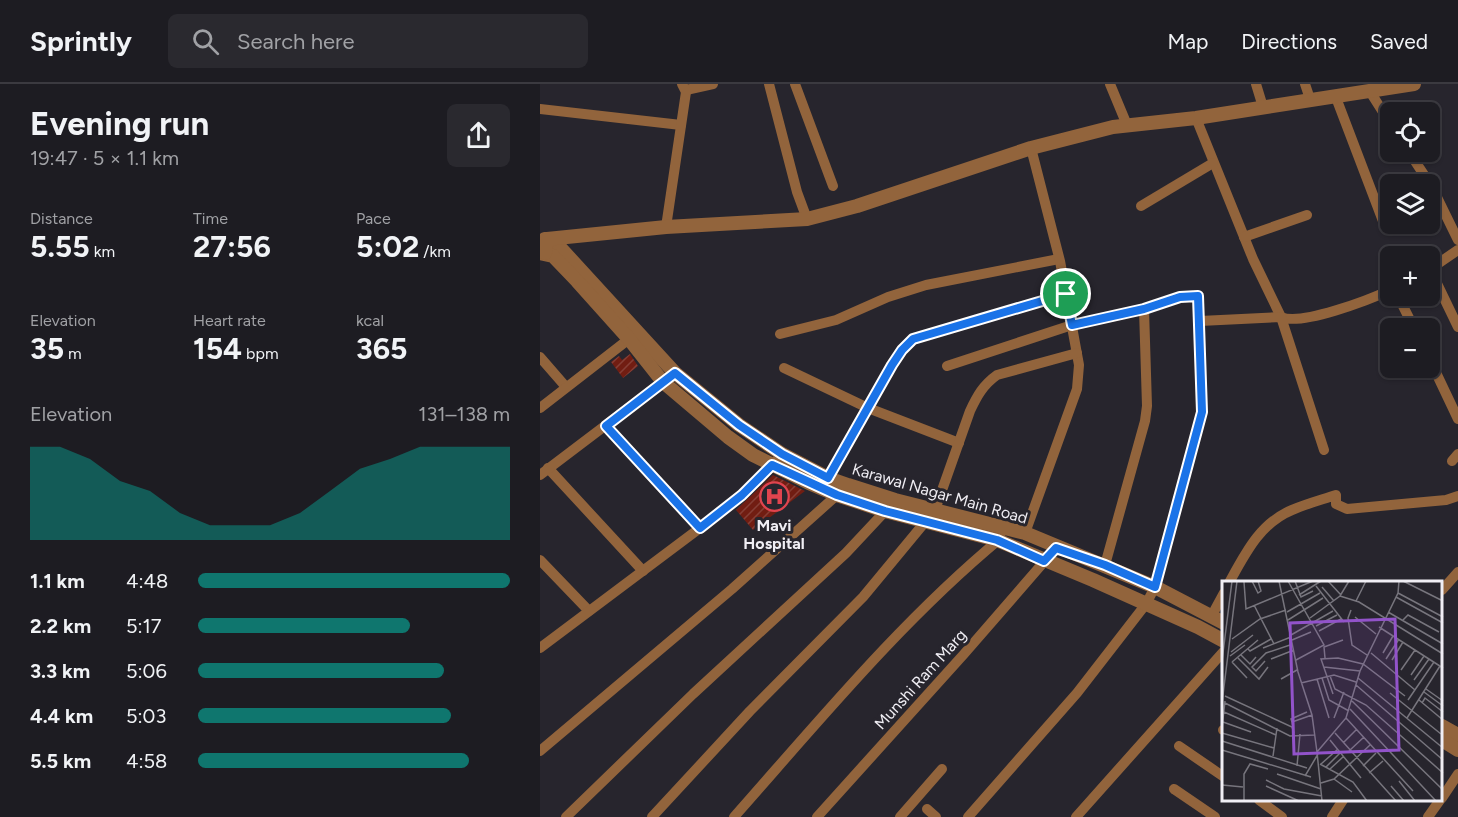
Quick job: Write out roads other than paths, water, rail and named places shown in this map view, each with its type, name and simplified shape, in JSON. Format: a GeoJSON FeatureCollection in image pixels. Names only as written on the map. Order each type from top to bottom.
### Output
{"type":"FeatureCollection","features":[{"type":"Feature","properties":{"kind":"street"},"geometry":{"type":"LineString","coordinates":[[666,227],[681,126],[684,87],[713,84]]}},
{"type":"Feature","properties":{"kind":"street"},"geometry":{"type":"LineString","coordinates":[[769,84],[797,192],[807,219]]}},
{"type":"Feature","properties":{"kind":"street"},"geometry":{"type":"LineString","coordinates":[[795,84],[833,186]]}},
{"type":"Feature","properties":{"kind":"street"},"geometry":{"type":"LineString","coordinates":[[1110,84],[1127,125]]}},
{"type":"Feature","properties":{"kind":"street"},"geometry":{"type":"LineString","coordinates":[[1256,84],[1263,107]]}},
{"type":"Feature","properties":{"kind":"street"},"geometry":{"type":"LineString","coordinates":[[1305,84],[1310,99]]}},
{"type":"Feature","properties":{"kind":"street"},"geometry":{"type":"LineString","coordinates":[[543,246],[666,227],[807,219],[857,206],[1031,148],[1127,125],[1196,118],[1335,95],[1360,88],[1414,84]]}},
{"type":"Feature","properties":{"kind":"street"},"geometry":{"type":"LineString","coordinates":[[1360,88],[1380,111]]}},
{"type":"Feature","properties":{"kind":"street"},"geometry":{"type":"LineString","coordinates":[[1335,95],[1380,213]]}},
{"type":"Feature","properties":{"kind":"street"},"geometry":{"type":"LineString","coordinates":[[540,109],[681,126]]}},
{"type":"Feature","properties":{"kind":"street"},"geometry":{"type":"LineString","coordinates":[[1196,118],[1244,237],[1281,317],[1324,450]]}},
{"type":"Feature","properties":{"kind":"street"},"geometry":{"type":"LineString","coordinates":[[1025,533],[1080,376],[1059,259],[1031,148]]}},
{"type":"Feature","properties":{"kind":"street"},"geometry":{"type":"LineString","coordinates":[[1416,162],[1432,187],[1458,240]]}},
{"type":"Feature","properties":{"kind":"street"},"geometry":{"type":"LineString","coordinates":[[1141,206],[1213,163]]}},
{"type":"Feature","properties":{"kind":"street"},"geometry":{"type":"LineString","coordinates":[[1244,237],[1307,215]]}},
{"type":"Feature","properties":{"kind":"street","name":"Karawal Nagar Main Road"},"geometry":{"type":"LineString","coordinates":[[543,246],[555,243],[675,373],[739,425],[782,454],[828,478],[840,489],[895,500],[997,540],[1198,627],[1222,640]]}},
{"type":"Feature","properties":{"kind":"street","name":"Karawal Nagar Main Road"},"geometry":{"type":"LineString","coordinates":[[543,246],[629,339],[663,382],[753,455],[772,465],[840,489],[885,511],[931,515],[1025,533],[1056,548],[1105,565],[1155,587],[1218,620]]}},
{"type":"Feature","properties":{"kind":"street"},"geometry":{"type":"LineString","coordinates":[[1440,262],[1458,250]]}},
{"type":"Feature","properties":{"kind":"street"},"geometry":{"type":"LineString","coordinates":[[780,334],[836,320],[888,297],[926,285],[1059,259]]}},
{"type":"Feature","properties":{"kind":"street"},"geometry":{"type":"LineString","coordinates":[[1440,290],[1458,327]]}},
{"type":"Feature","properties":{"kind":"street"},"geometry":{"type":"LineString","coordinates":[[828,478],[892,365],[913,339],[1066,294]]}},
{"type":"Feature","properties":{"kind":"street"},"geometry":{"type":"LineString","coordinates":[[1200,321],[1281,317],[1294,320],[1318,315],[1380,295]]}},
{"type":"Feature","properties":{"kind":"street"},"geometry":{"type":"LineString","coordinates":[[947,366],[1072,325],[1144,309],[1180,297],[1198,296],[1202,412],[1155,587],[1146,604],[1077,693],[968,817]]}},
{"type":"Feature","properties":{"kind":"street"},"geometry":{"type":"LineString","coordinates":[[1105,565],[1145,422],[1147,406],[1144,309]]}},
{"type":"Feature","properties":{"kind":"street"},"geometry":{"type":"LineString","coordinates":[[540,406],[629,339]]}},
{"type":"Feature","properties":{"kind":"street"},"geometry":{"type":"LineString","coordinates":[[652,817],[750,711],[863,597],[931,515],[976,397],[986,382],[997,375],[1077,353]]}},
{"type":"Feature","properties":{"kind":"street"},"geometry":{"type":"LineString","coordinates":[[540,357],[566,387]]}},
{"type":"Feature","properties":{"kind":"street"},"geometry":{"type":"LineString","coordinates":[[784,368],[868,408],[959,442]]}},
{"type":"Feature","properties":{"kind":"street"},"geometry":{"type":"LineString","coordinates":[[643,571],[544,472],[675,373]]}},
{"type":"Feature","properties":{"kind":"street"},"geometry":{"type":"LineString","coordinates":[[1439,378],[1458,419]]}},
{"type":"Feature","properties":{"kind":"street"},"geometry":{"type":"LineString","coordinates":[[606,426],[700,528]]}},
{"type":"Feature","properties":{"kind":"street"},"geometry":{"type":"LineString","coordinates":[[540,648],[742,495],[782,454]]}},
{"type":"Feature","properties":{"kind":"street"},"geometry":{"type":"LineString","coordinates":[[540,751],[716,603],[840,489]]}},
{"type":"Feature","properties":{"kind":"street"},"geometry":{"type":"LineString","coordinates":[[1230,581],[1253,541],[1269,524],[1290,510],[1336,495],[1336,504],[1347,509],[1446,500],[1458,496]]}},
{"type":"Feature","properties":{"kind":"street"},"geometry":{"type":"LineString","coordinates":[[566,817],[701,687],[846,553],[895,500]]}},
{"type":"Feature","properties":{"kind":"street"},"geometry":{"type":"LineString","coordinates":[[734,817],[837,700],[957,574],[1010,530]]}},
{"type":"Feature","properties":{"kind":"street","name":"Munshi Ram Marg"},"geometry":{"type":"LineString","coordinates":[[817,817],[1056,548]]}},
{"type":"Feature","properties":{"kind":"street"},"geometry":{"type":"LineString","coordinates":[[540,560],[589,611]]}},
{"type":"Feature","properties":{"kind":"street"},"geometry":{"type":"LineString","coordinates":[[1443,589],[1458,572]]}},
{"type":"Feature","properties":{"kind":"street"},"geometry":{"type":"LineString","coordinates":[[1218,620],[1222,602]]}},
{"type":"Feature","properties":{"kind":"street"},"geometry":{"type":"LineString","coordinates":[[1076,817],[1222,653]]}},
{"type":"Feature","properties":{"kind":"street"},"geometry":{"type":"LineString","coordinates":[[1443,727],[1458,735]]}},
{"type":"Feature","properties":{"kind":"street"},"geometry":{"type":"LineString","coordinates":[[1443,741],[1458,750]]}},
{"type":"Feature","properties":{"kind":"street"},"geometry":{"type":"LineString","coordinates":[[1179,746],[1222,776]]}},
{"type":"Feature","properties":{"kind":"street"},"geometry":{"type":"LineString","coordinates":[[900,817],[942,769]]}},
{"type":"Feature","properties":{"kind":"street"},"geometry":{"type":"LineString","coordinates":[[1443,796],[1458,774]]}},
{"type":"Feature","properties":{"kind":"street"},"geometry":{"type":"LineString","coordinates":[[1174,789],[1215,817]]}},
{"type":"Feature","properties":{"kind":"street"},"geometry":{"type":"LineString","coordinates":[[1260,802],[1282,817]]}},
{"type":"Feature","properties":{"kind":"street"},"geometry":{"type":"LineString","coordinates":[[1332,817],[1342,802]]}},
{"type":"Feature","properties":{"kind":"street"},"geometry":{"type":"LineString","coordinates":[[1428,817],[1439,802]]}},
{"type":"Feature","properties":{"kind":"street"},"geometry":{"type":"LineString","coordinates":[[927,809],[936,817]]}},
{"type":"Feature","properties":{"kind":"place","name":"Mavi Hospital"},"geometry":{"type":"Point","coordinates":[774,497]}}]}
